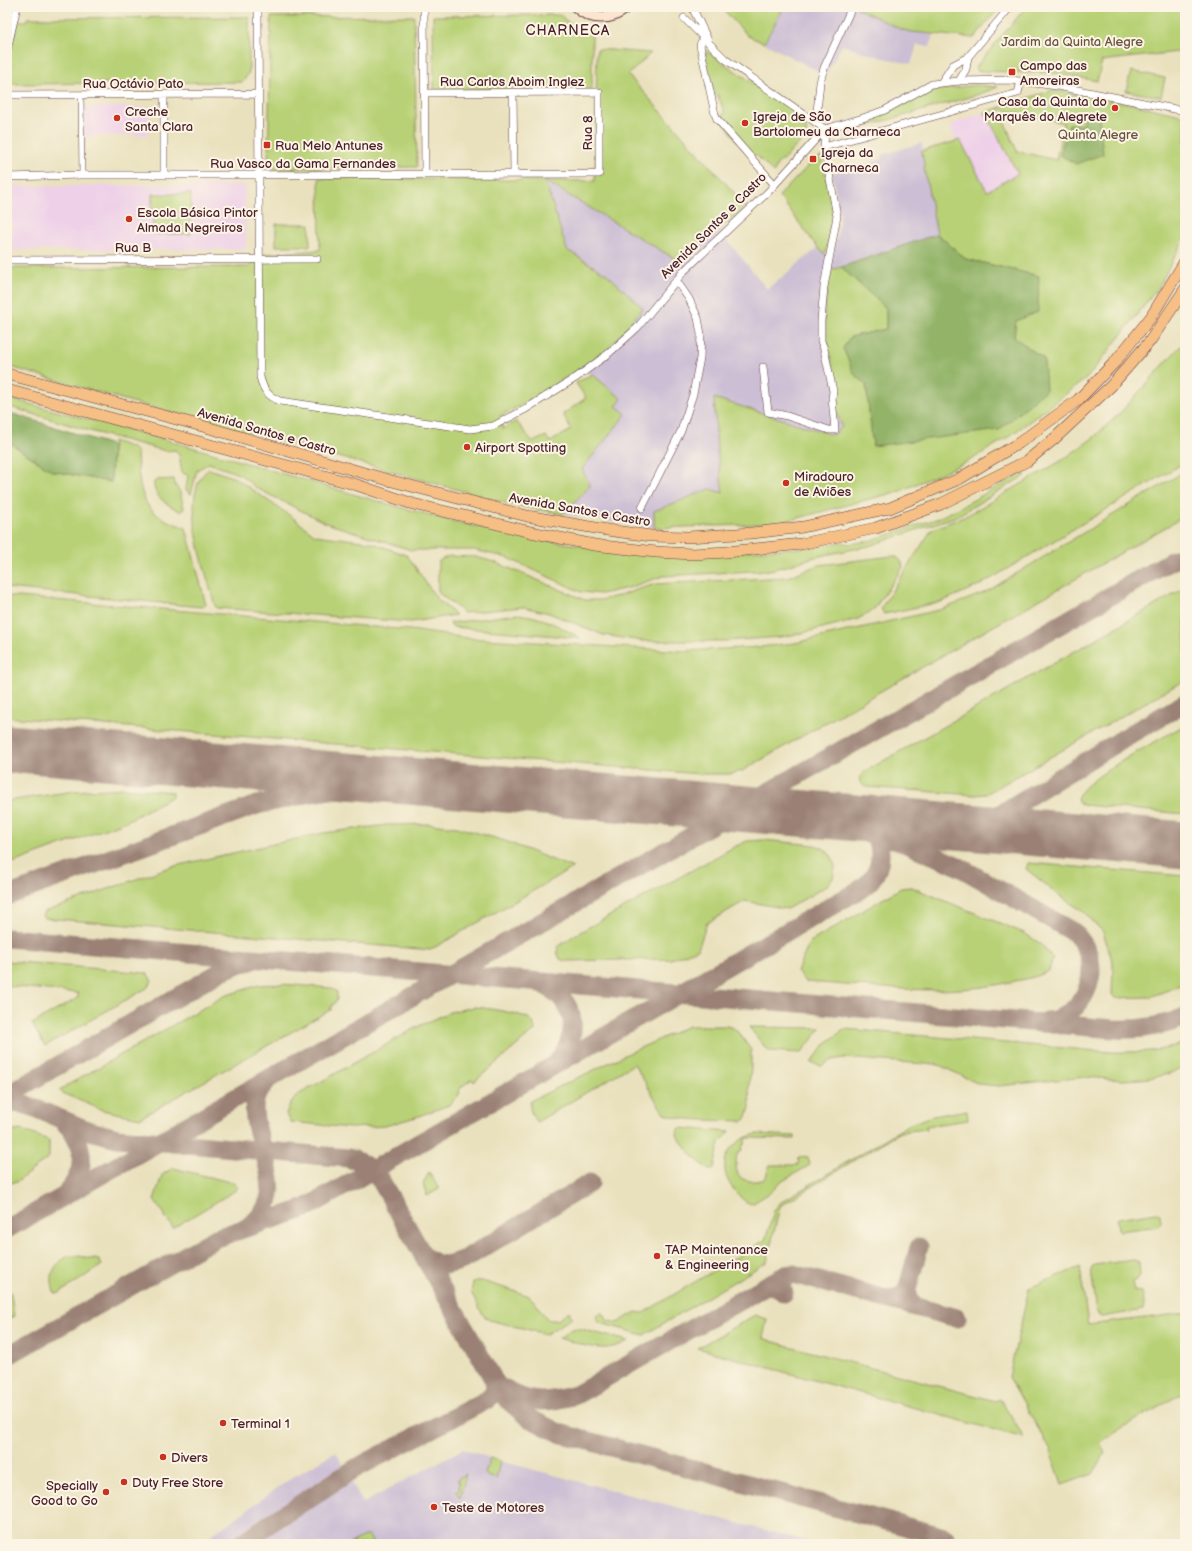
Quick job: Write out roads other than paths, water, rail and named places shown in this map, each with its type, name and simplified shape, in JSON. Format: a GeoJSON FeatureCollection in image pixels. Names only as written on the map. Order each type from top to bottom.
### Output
{"type":"FeatureCollection","features":[{"type":"Feature","properties":{"kind":"main road"},"geometry":{"type":"LineString","coordinates":[[576,8],[595,17],[605,18],[615,15],[628,7]]}},
{"type":"Feature","properties":{"kind":"main road","name":"Avenida Santos e Castro"},"geometry":{"type":"LineString","coordinates":[[7,374],[206,427],[388,480],[527,516],[651,536],[688,538],[731,535],[803,527],[874,513],[890,508],[959,479],[1019,443],[1078,400],[1101,377],[1127,348],[1151,317],[1185,261]]}},
{"type":"Feature","properties":{"kind":"main road"},"geometry":{"type":"LineString","coordinates":[[7,390],[354,484],[413,504],[531,532],[594,545],[656,552],[692,554],[727,552],[801,544],[876,528],[941,504],[1027,461],[1054,439],[1111,386],[1150,341],[1185,289]]}},
{"type":"Feature","properties":{"kind":"street"},"geometry":{"type":"LineString","coordinates":[[7,11],[8,7]]}},
{"type":"Feature","properties":{"kind":"street"},"geometry":{"type":"LineString","coordinates":[[7,50],[17,7]]}},
{"type":"Feature","properties":{"kind":"street"},"geometry":{"type":"LineString","coordinates":[[258,7],[260,259]]}},
{"type":"Feature","properties":{"kind":"street"},"geometry":{"type":"LineString","coordinates":[[424,7],[425,174]]}},
{"type":"Feature","properties":{"kind":"street"},"geometry":{"type":"LineString","coordinates":[[692,7],[712,47]]}},
{"type":"Feature","properties":{"kind":"street"},"geometry":{"type":"LineString","coordinates":[[816,122],[820,82],[824,68],[852,7]]}},
{"type":"Feature","properties":{"kind":"street"},"geometry":{"type":"LineString","coordinates":[[941,83],[953,65],[968,57],[1010,7]]}},
{"type":"Feature","properties":{"kind":"street"},"geometry":{"type":"LineString","coordinates":[[684,18],[725,59],[824,128]]}},
{"type":"Feature","properties":{"kind":"street"},"geometry":{"type":"LineString","coordinates":[[703,38],[700,45],[714,114],[774,184]]}},
{"type":"Feature","properties":{"kind":"street"},"geometry":{"type":"LineString","coordinates":[[959,81],[966,69],[968,57]]}},
{"type":"Feature","properties":{"kind":"street"},"geometry":{"type":"LineString","coordinates":[[824,128],[862,118],[884,110],[932,84],[959,81],[1021,81],[1069,87],[1184,110]]}},
{"type":"Feature","properties":{"kind":"street"},"geometry":{"type":"LineString","coordinates":[[824,147],[1018,93],[1021,81]]}},
{"type":"Feature","properties":{"kind":"street","name":"Rua Carlos Aboim Inglez"},"geometry":{"type":"LineString","coordinates":[[424,93],[599,92]]}},
{"type":"Feature","properties":{"kind":"street","name":"Rua 8"},"geometry":{"type":"LineString","coordinates":[[599,92],[599,174]]}},
{"type":"Feature","properties":{"kind":"street"},"geometry":{"type":"LineString","coordinates":[[513,93],[514,174]]}},
{"type":"Feature","properties":{"kind":"street"},"geometry":{"type":"LineString","coordinates":[[164,94],[164,176]]}},
{"type":"Feature","properties":{"kind":"street","name":"Rua Octávio Pato"},"geometry":{"type":"LineString","coordinates":[[7,95],[259,94]]}},
{"type":"Feature","properties":{"kind":"street"},"geometry":{"type":"LineString","coordinates":[[81,95],[82,175]]}},
{"type":"Feature","properties":{"kind":"street"},"geometry":{"type":"LineString","coordinates":[[763,367],[768,412],[787,416],[829,430],[835,430],[832,398],[833,391],[821,341],[824,287],[837,216],[824,147],[824,128]]}},
{"type":"Feature","properties":{"kind":"street","name":"Avenida Santos e Castro"},"geometry":{"type":"LineString","coordinates":[[260,259],[260,377],[266,393],[272,398],[280,401],[470,429],[493,426],[524,410],[577,377],[608,354],[637,328],[676,280],[774,184],[824,128]]}},
{"type":"Feature","properties":{"kind":"street","name":"Rua Vasco da Gama Fernandes"},"geometry":{"type":"LineString","coordinates":[[7,177],[260,174],[599,174]]}},
{"type":"Feature","properties":{"kind":"street","name":"Rua B"},"geometry":{"type":"LineString","coordinates":[[7,260],[317,259]]}},
{"type":"Feature","properties":{"kind":"street"},"geometry":{"type":"LineString","coordinates":[[642,508],[681,431],[693,394],[700,358],[701,334],[698,318],[689,299],[676,280]]}},
{"type":"Feature","properties":{"kind":"place","name":"Campo das Amoreiras"},"geometry":{"type":"Point","coordinates":[1012,72]}},
{"type":"Feature","properties":{"kind":"place","name":"Casa da Quinta do Marquês do Alegrete"},"geometry":{"type":"Point","coordinates":[1115,108]}},
{"type":"Feature","properties":{"kind":"place","name":"Creche Santa Clara"},"geometry":{"type":"Point","coordinates":[117,118]}},
{"type":"Feature","properties":{"kind":"place","name":"Igreja de São Bartolomeu da Charneca"},"geometry":{"type":"Point","coordinates":[745,123]}},
{"type":"Feature","properties":{"kind":"place","name":"Rua Melo Antunes"},"geometry":{"type":"Point","coordinates":[267,145]}},
{"type":"Feature","properties":{"kind":"place","name":"Igreja da Charneca"},"geometry":{"type":"Point","coordinates":[813,159]}},
{"type":"Feature","properties":{"kind":"place","name":"Escola Básica Pintor Almada Negreiros"},"geometry":{"type":"Point","coordinates":[129,219]}},
{"type":"Feature","properties":{"kind":"place","name":"Airport Spotting"},"geometry":{"type":"Point","coordinates":[467,447]}},
{"type":"Feature","properties":{"kind":"place","name":"Miradouro de Aviões"},"geometry":{"type":"Point","coordinates":[786,483]}},
{"type":"Feature","properties":{"kind":"place","name":"TAP Maintenance & Engineering"},"geometry":{"type":"Point","coordinates":[657,1256]}},
{"type":"Feature","properties":{"kind":"place","name":"Terminal 1"},"geometry":{"type":"Point","coordinates":[223,1423]}},
{"type":"Feature","properties":{"kind":"place","name":"Divers"},"geometry":{"type":"Point","coordinates":[163,1457]}},
{"type":"Feature","properties":{"kind":"place","name":"Duty Free Store"},"geometry":{"type":"Point","coordinates":[124,1482]}},
{"type":"Feature","properties":{"kind":"place","name":"Specially Good to Go"},"geometry":{"type":"Point","coordinates":[106,1492]}},
{"type":"Feature","properties":{"kind":"place","name":"Teste de Motores"},"geometry":{"type":"Point","coordinates":[434,1507]}},
{"type":"Feature","properties":{"kind":"district","name":"CHARNECA"},"geometry":{"type":"Point","coordinates":[568,30]}},
{"type":"Feature","properties":{"kind":"park label","name":"Jardim da Quinta Alegre"},"geometry":{"type":"Point","coordinates":[1072,41]}},
{"type":"Feature","properties":{"kind":"park label","name":"Quinta Alegre"},"geometry":{"type":"Point","coordinates":[1098,134]}}]}
